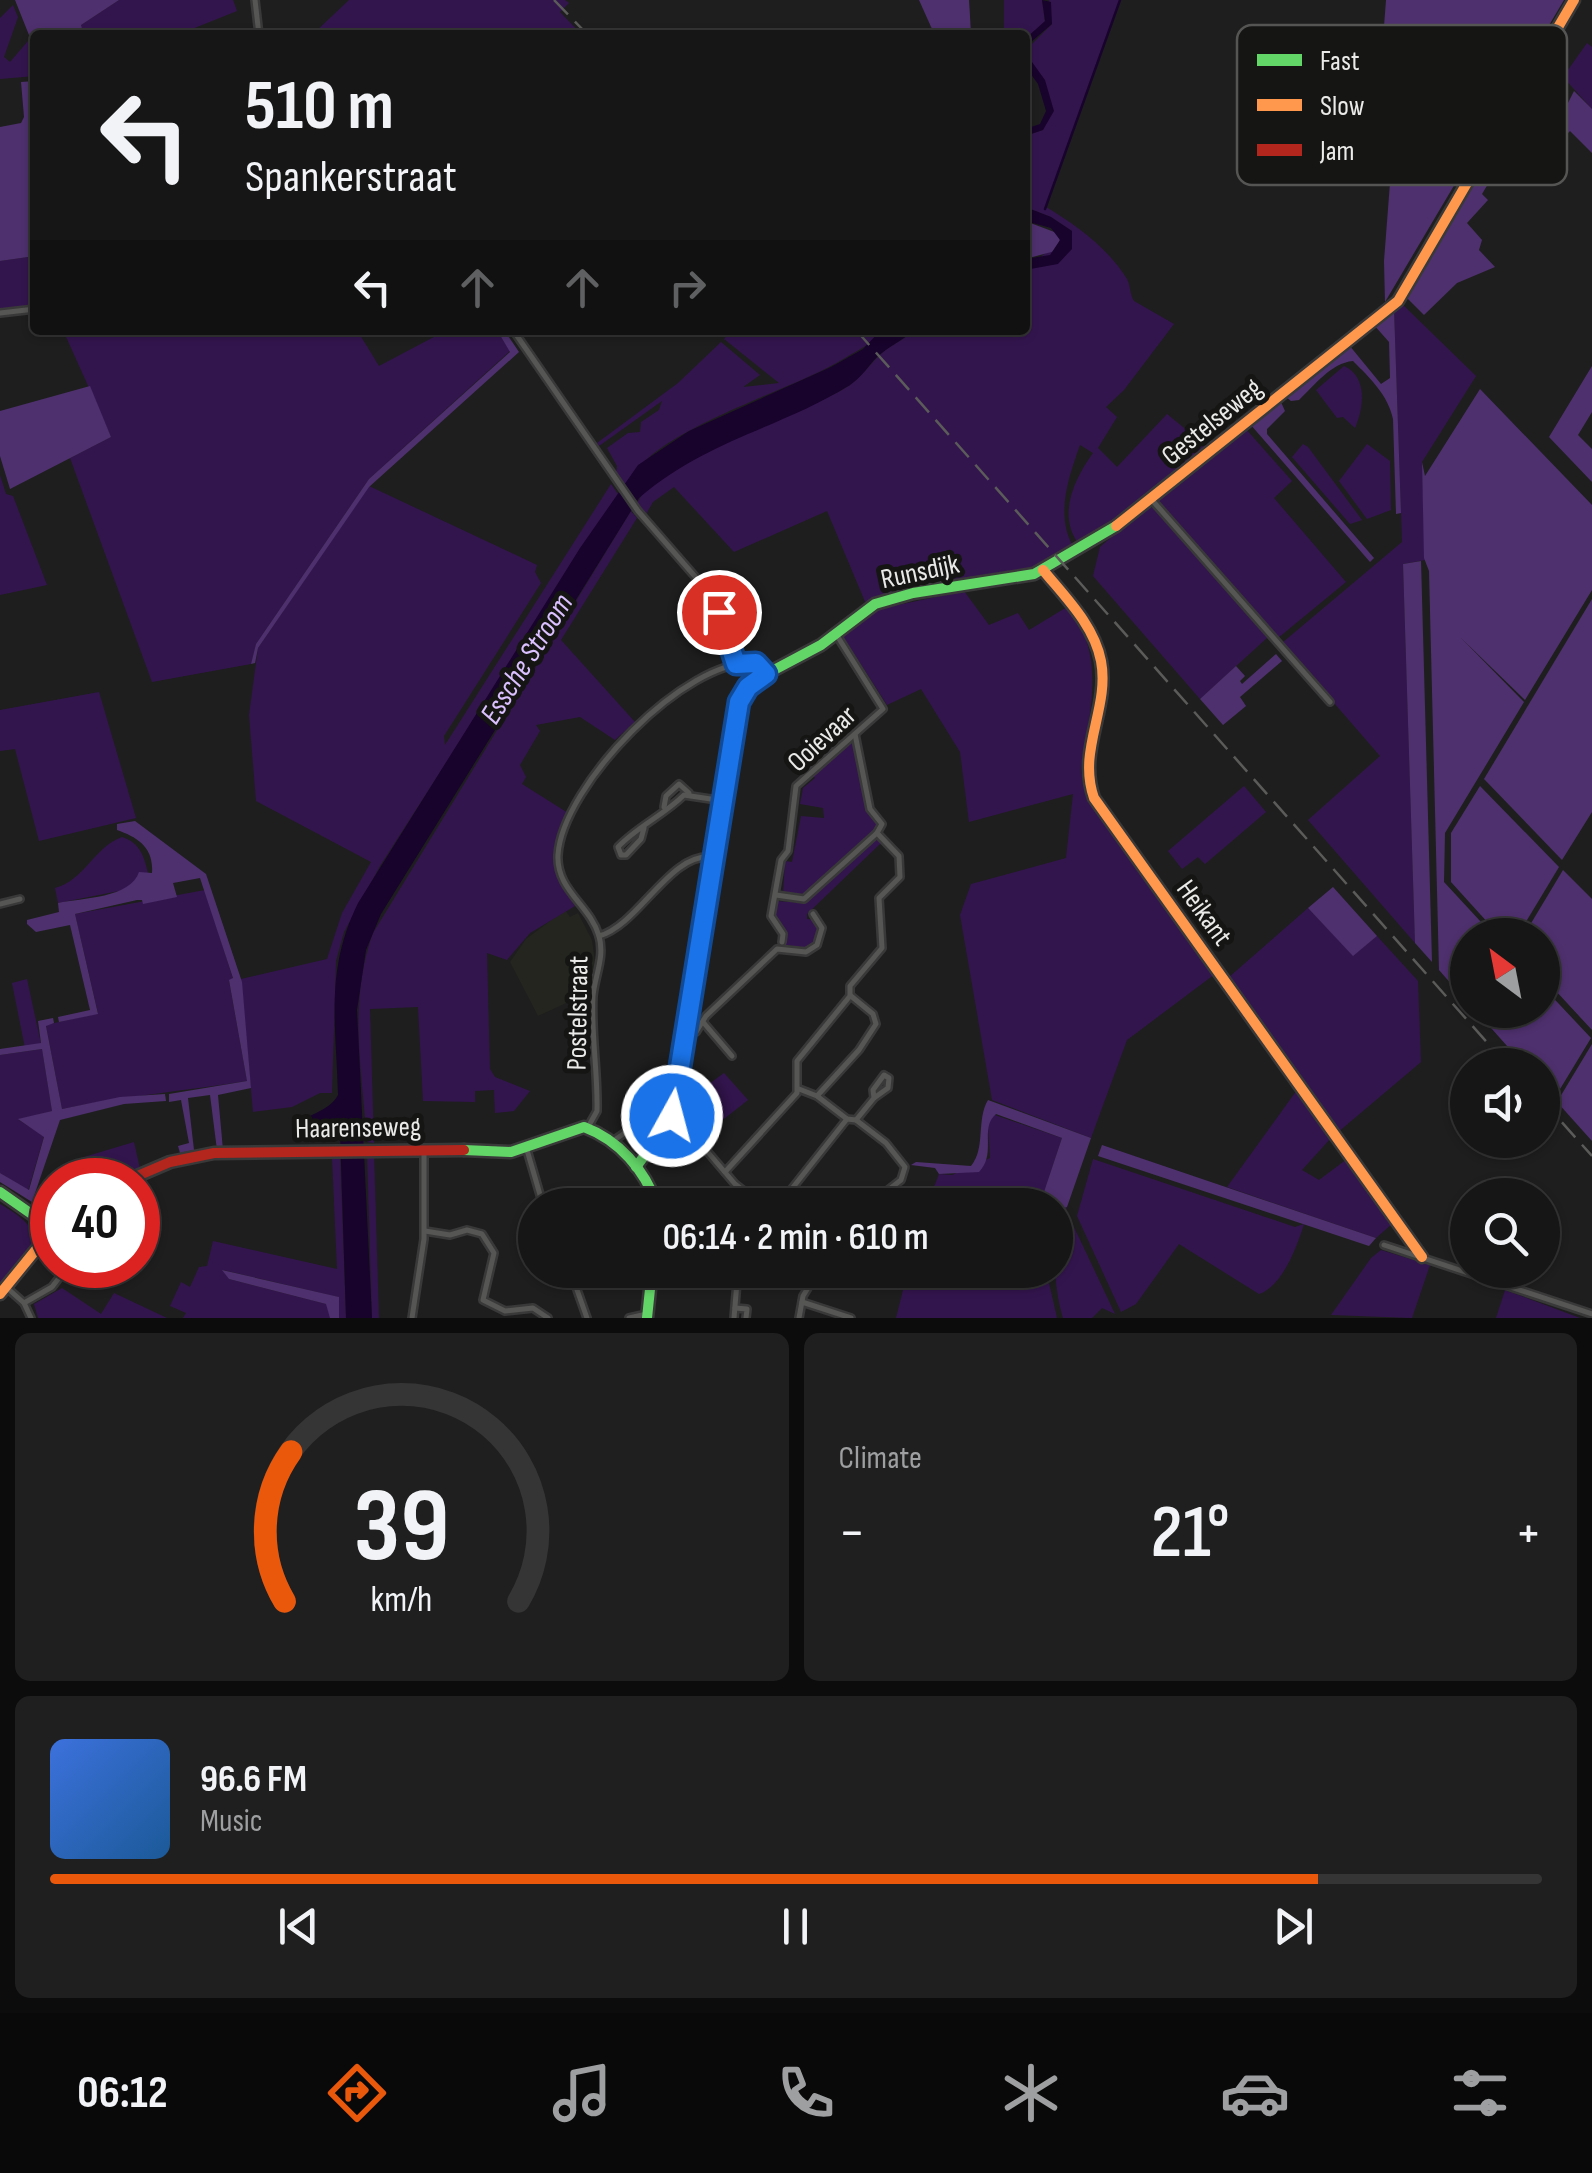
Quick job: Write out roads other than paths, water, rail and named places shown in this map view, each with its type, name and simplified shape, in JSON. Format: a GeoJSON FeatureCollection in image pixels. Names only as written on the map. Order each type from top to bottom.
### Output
{"type":"FeatureCollection","features":[{"type":"Feature","properties":{"kind":"street"},"geometry":{"type":"LineString","coordinates":[[255,0],[259,30]]}},
{"type":"Feature","properties":{"kind":"street","name":"Gestelseweg"},"geometry":{"type":"LineString","coordinates":[[1559,25],[1574,0]]}},
{"type":"Feature","properties":{"kind":"street","name":"Gestelseweg"},"geometry":{"type":"LineString","coordinates":[[1043,570],[1110,531],[1152,500],[1388,311],[1401,296],[1466,185]]}},
{"type":"Feature","properties":{"kind":"street"},"geometry":{"type":"LineString","coordinates":[[0,313],[30,310]]}},
{"type":"Feature","properties":{"kind":"street"},"geometry":{"type":"LineString","coordinates":[[516,335],[620,487],[712,596],[736,664],[756,663],[766,674],[748,687],[739,702],[672,1116],[662,1137],[636,1167]]}},
{"type":"Feature","properties":{"kind":"street"},"geometry":{"type":"LineString","coordinates":[[1152,500],[1330,702]]}},
{"type":"Feature","properties":{"kind":"street","name":"Runsdijk"},"geometry":{"type":"LineString","coordinates":[[766,674],[836,634],[863,610],[886,599],[1043,570]]}},
{"type":"Feature","properties":{"kind":"street","name":"Heikant"},"geometry":{"type":"LineString","coordinates":[[1043,570],[1086,623],[1101,662],[1088,775],[1094,798],[1422,1257]]}},
{"type":"Feature","properties":{"kind":"street","name":"Ooievaar"},"geometry":{"type":"LineString","coordinates":[[782,942],[783,934],[771,916],[782,860],[788,851],[796,786],[884,706],[836,634]]}},
{"type":"Feature","properties":{"kind":"street","name":"Postelstraat"},"geometry":{"type":"LineString","coordinates":[[588,1127],[597,1111],[594,992],[601,951],[599,936],[566,887],[558,866],[561,841],[599,767],[632,728],[680,694],[736,664]]}},
{"type":"Feature","properties":{"kind":"street"},"geometry":{"type":"LineString","coordinates":[[775,895],[807,898],[882,824],[870,808],[855,734]]}},
{"type":"Feature","properties":{"kind":"street"},"geometry":{"type":"LineString","coordinates":[[664,808],[666,796],[679,784],[689,793],[724,801]]}},
{"type":"Feature","properties":{"kind":"street"},"geometry":{"type":"LineString","coordinates":[[644,828],[641,840],[621,855],[618,847],[633,832],[644,828],[664,808],[689,793]]}},
{"type":"Feature","properties":{"kind":"street"},"geometry":{"type":"LineString","coordinates":[[725,1172],[766,1130],[799,1088],[797,1062],[850,996],[850,986],[882,948],[879,898],[900,876],[899,856],[877,832]]}},
{"type":"Feature","properties":{"kind":"street"},"geometry":{"type":"LineString","coordinates":[[599,936],[636,911],[684,864],[712,857]]}},
{"type":"Feature","properties":{"kind":"street"},"geometry":{"type":"LineString","coordinates":[[0,904],[20,900]]}},
{"type":"Feature","properties":{"kind":"street"},"geometry":{"type":"LineString","coordinates":[[684,1032],[696,1032],[778,949],[806,952],[816,945],[822,928],[813,914]]}},
{"type":"Feature","properties":{"kind":"street"},"geometry":{"type":"LineString","coordinates":[[817,1096],[859,1050],[876,1024],[870,1011],[850,996]]}},
{"type":"Feature","properties":{"kind":"street"},"geometry":{"type":"LineString","coordinates":[[703,1022],[732,1056]]}},
{"type":"Feature","properties":{"kind":"street"},"geometry":{"type":"LineString","coordinates":[[799,1088],[817,1096],[847,1120],[856,1120],[886,1143],[904,1167],[901,1180],[890,1188]]}},
{"type":"Feature","properties":{"kind":"street"},"geometry":{"type":"LineString","coordinates":[[856,1120],[874,1098]]}},
{"type":"Feature","properties":{"kind":"street"},"geometry":{"type":"LineString","coordinates":[[672,1116],[678,1116],[703,1141],[725,1172],[743,1188]]}},
{"type":"Feature","properties":{"kind":"street"},"geometry":{"type":"LineString","coordinates":[[793,1188],[847,1120]]}},
{"type":"Feature","properties":{"kind":"street"},"geometry":{"type":"LineString","coordinates":[[588,1127],[636,1167],[650,1188]]}},
{"type":"Feature","properties":{"kind":"street","name":"Haarenseweg"},"geometry":{"type":"LineString","coordinates":[[160,1165],[198,1155],[527,1150],[574,1128],[588,1127]]}},
{"type":"Feature","properties":{"kind":"street"},"geometry":{"type":"LineString","coordinates":[[611,1143],[632,1128]]}},
{"type":"Feature","properties":{"kind":"street"},"geometry":{"type":"LineString","coordinates":[[412,1318],[424,1231],[424,1149]]}},
{"type":"Feature","properties":{"kind":"street"},"geometry":{"type":"LineString","coordinates":[[527,1150],[538,1188]]}},
{"type":"Feature","properties":{"kind":"street"},"geometry":{"type":"LineString","coordinates":[[0,1192],[30,1212]]}},
{"type":"Feature","properties":{"kind":"street"},"geometry":{"type":"LineString","coordinates":[[424,1231],[450,1235],[467,1230],[488,1240],[493,1247],[492,1269],[482,1295],[490,1310],[530,1307],[548,1318]]}},
{"type":"Feature","properties":{"kind":"street"},"geometry":{"type":"LineString","coordinates":[[1384,1244],[1592,1314]]}},
{"type":"Feature","properties":{"kind":"street"},"geometry":{"type":"LineString","coordinates":[[30,1257],[3,1290],[24,1303],[31,1318]]}},
{"type":"Feature","properties":{"kind":"street"},"geometry":{"type":"LineString","coordinates":[[24,1303],[50,1288]]}},
{"type":"Feature","properties":{"kind":"street"},"geometry":{"type":"LineString","coordinates":[[576,1288],[587,1318]]}},
{"type":"Feature","properties":{"kind":"street"},"geometry":{"type":"LineString","coordinates":[[629,1318],[647,1316],[650,1288]]}},
{"type":"Feature","properties":{"kind":"street"},"geometry":{"type":"LineString","coordinates":[[734,1318],[737,1288]]}},
{"type":"Feature","properties":{"kind":"street"},"geometry":{"type":"LineString","coordinates":[[800,1318],[801,1302],[809,1288]]}},
{"type":"Feature","properties":{"kind":"street"},"geometry":{"type":"LineString","coordinates":[[801,1302],[851,1318]]}},
{"type":"Feature","properties":{"kind":"street"},"geometry":{"type":"LineString","coordinates":[[735,1308],[747,1308],[746,1318]]}},
{"type":"Feature","properties":{"kind":"water"},"geometry":{"type":"Polygon","coordinates":[[[1042,0],[1051,2],[1052,24],[1030,45],[1030,34],[1045,21],[1042,0]]]}},
{"type":"Feature","properties":{"kind":"water"},"geometry":{"type":"Polygon","coordinates":[[[1030,59],[1045,80],[1054,111],[1043,130],[1030,134],[1030,127],[1040,124],[1046,111],[1038,84],[1030,73],[1030,59]]]}},
{"type":"Feature","properties":{"kind":"water"},"geometry":{"type":"Polygon","coordinates":[[[1030,209],[1072,231],[1072,249],[1058,264],[1030,269],[1030,258],[1050,255],[1060,240],[1051,228],[1030,222],[1030,209]]]}},
{"type":"Feature","properties":{"kind":"water","name":"Essche Stroom"},"geometry":{"type":"Polygon","coordinates":[[[876,335],[907,335],[877,357],[850,385],[716,448],[664,478],[639,498],[381,914],[366,950],[357,1010],[372,1318],[346,1318],[340,1131],[302,1133],[298,1126],[338,1095],[337,974],[358,903],[580,548],[638,465],[689,431],[863,349],[876,335]]]}},
{"type":"Feature","properties":{"kind":"waterway"},"geometry":{"type":"LineString","coordinates":[[1045,209],[1120,0]]}},
{"type":"Feature","properties":{"kind":"railway"},"geometry":{"type":"LineString","coordinates":[[554,0],[583,30]]}},
{"type":"Feature","properties":{"kind":"railway"},"geometry":{"type":"LineString","coordinates":[[860,335],[1492,1048]]}},
{"type":"Feature","properties":{"kind":"railway"},"geometry":{"type":"LineString","coordinates":[[1560,1120],[1592,1156]]}}]}
